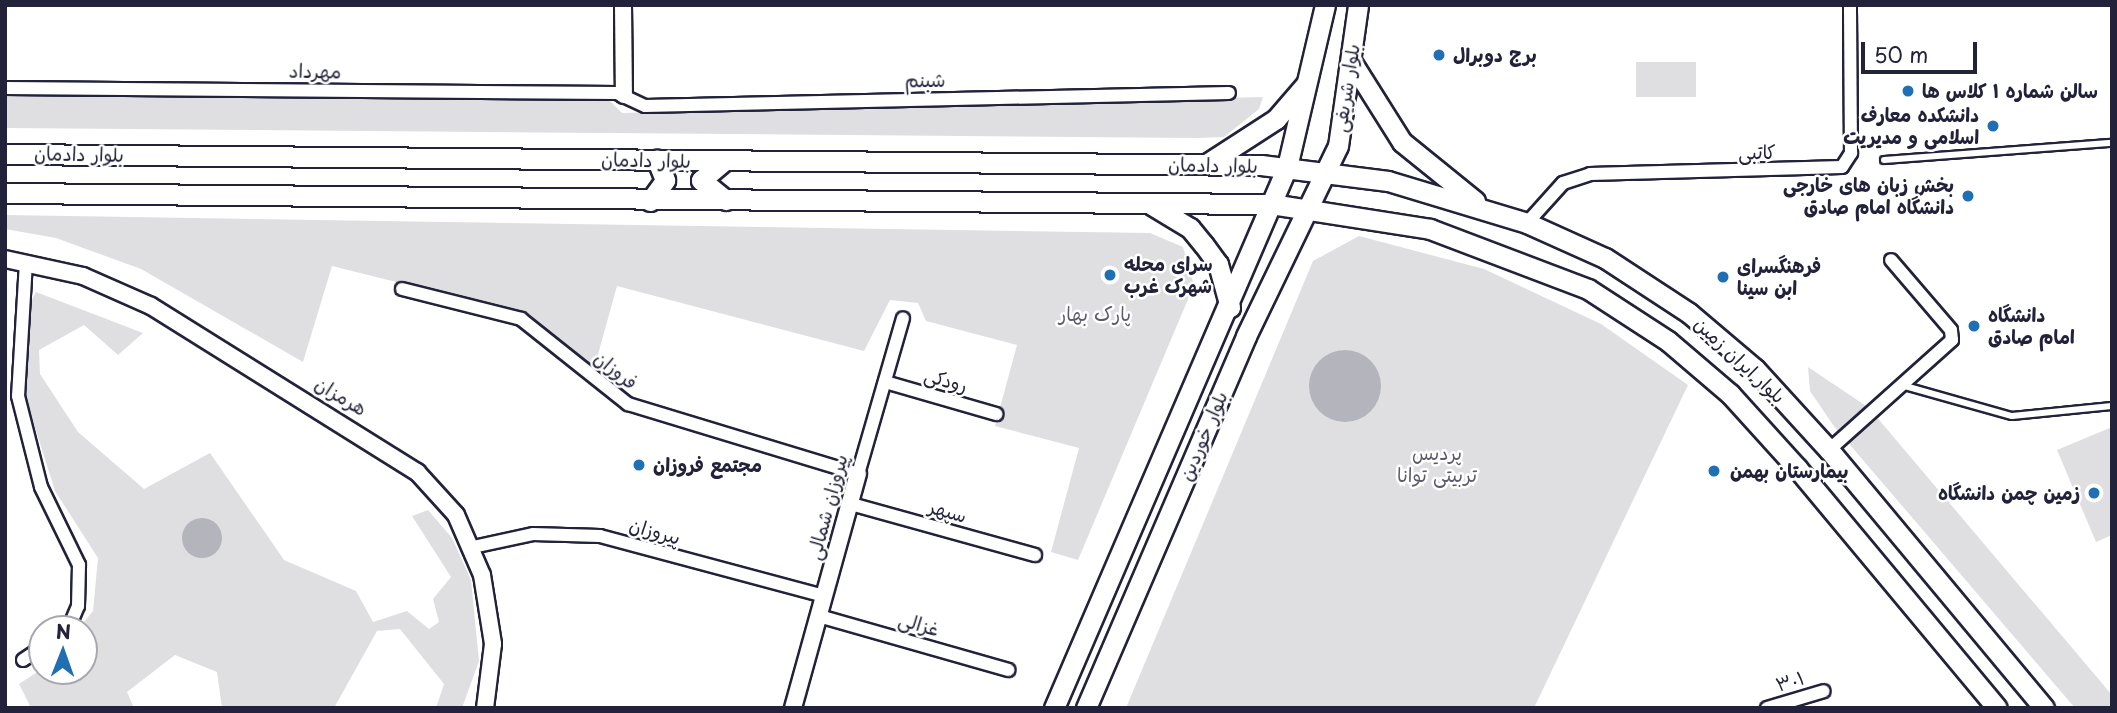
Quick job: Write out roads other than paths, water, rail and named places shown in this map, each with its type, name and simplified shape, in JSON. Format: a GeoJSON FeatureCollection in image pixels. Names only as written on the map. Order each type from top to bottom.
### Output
{"type":"FeatureCollection","features":[{"type":"Feature","properties":{"kind":"main road","name":"بلوار شریفی"},"geometry":{"type":"LineString","coordinates":[[1287,167],[1314,71],[1325,5]]}},
{"type":"Feature","properties":{"kind":"main road","name":"بلوار شریفی"},"geometry":{"type":"LineString","coordinates":[[1328,169],[1351,60],[1358,5]]}},
{"type":"Feature","properties":{"kind":"main road"},"geometry":{"type":"LineString","coordinates":[[1351,60],[1402,142],[1487,210]]}},
{"type":"Feature","properties":{"kind":"main road"},"geometry":{"type":"LineString","coordinates":[[1206,164],[1276,119],[1314,71]]}},
{"type":"Feature","properties":{"kind":"main road","name":"بلوار دادمان"},"geometry":{"type":"LineString","coordinates":[[5,154],[1206,164],[1328,169]]}},
{"type":"Feature","properties":{"kind":"main road"},"geometry":{"type":"LineString","coordinates":[[650,201],[665,180],[657,160]]}},
{"type":"Feature","properties":{"kind":"main road"},"geometry":{"type":"LineString","coordinates":[[725,160],[701,180],[730,202]]}},
{"type":"Feature","properties":{"kind":"main road","name":"بلوار خوردین"},"geometry":{"type":"LineString","coordinates":[[1054,708],[1230,307],[1287,167]]}},
{"type":"Feature","properties":{"kind":"main road","name":"بلوار ایران زمین"},"geometry":{"type":"LineString","coordinates":[[1328,169],[1527,223],[1605,258],[1689,313],[1755,369],[1829,450],[2044,708]]}},
{"type":"Feature","properties":{"kind":"main road","name":"بلوار خوردین"},"geometry":{"type":"LineString","coordinates":[[1086,708],[1246,335],[1328,169]]}},
{"type":"Feature","properties":{"kind":"main road","name":"بلوار دادمان"},"geometry":{"type":"LineString","coordinates":[[5,193],[730,202],[1271,204],[1308,208]]}},
{"type":"Feature","properties":{"kind":"main road"},"geometry":{"type":"LineString","coordinates":[[1152,204],[1190,228],[1218,264],[1230,307]]}},
{"type":"Feature","properties":{"kind":"main road","name":"بلوار ایران زمین"},"geometry":{"type":"LineString","coordinates":[[1308,208],[1430,229],[1507,254],[1588,289],[1668,341],[1730,394],[1797,468],[1997,708]]}},
{"type":"Feature","properties":{"kind":"street"},"geometry":{"type":"LineString","coordinates":[[623,5],[624,95]]}},
{"type":"Feature","properties":{"kind":"street","name":"کاتبی"},"geometry":{"type":"LineString","coordinates":[[1527,223],[1563,183],[1590,174],[1842,167],[1851,153],[1850,5]]}},
{"type":"Feature","properties":{"kind":"street","name":"مهرداد"},"geometry":{"type":"LineString","coordinates":[[5,88],[624,95]]}},
{"type":"Feature","properties":{"kind":"street","name":"شبنم"},"geometry":{"type":"LineString","coordinates":[[624,95],[645,106],[1229,93]]}},
{"type":"Feature","properties":{"kind":"street","name":"هرمزان"},"geometry":{"type":"LineString","coordinates":[[5,259],[83,276],[151,306],[373,440],[436,490],[473,547],[490,605],[485,708]]}},
{"type":"Feature","properties":{"kind":"street"},"geometry":{"type":"LineString","coordinates":[[1829,450],[1905,386],[1952,335],[1891,260]]}},
{"type":"Feature","properties":{"kind":"street"},"geometry":{"type":"LineString","coordinates":[[26,262],[18,396],[41,487],[79,565],[78,607],[74,615]]}},
{"type":"Feature","properties":{"kind":"street","name":"فروزان"},"geometry":{"type":"LineString","coordinates":[[402,289],[520,319],[628,404],[858,474]]}},
{"type":"Feature","properties":{"kind":"street","name":"پیروزان شمالی"},"geometry":{"type":"LineString","coordinates":[[793,708],[903,318]]}},
{"type":"Feature","properties":{"kind":"street","name":"رودکی"},"geometry":{"type":"LineString","coordinates":[[885,382],[996,414]]}},
{"type":"Feature","properties":{"kind":"street","name":"سپهر"},"geometry":{"type":"LineString","coordinates":[[851,504],[1035,555]]}},
{"type":"Feature","properties":{"kind":"street","name":"پیروزان"},"geometry":{"type":"LineString","coordinates":[[473,547],[533,534],[600,536],[824,596]]}},
{"type":"Feature","properties":{"kind":"street","name":"غزالی"},"geometry":{"type":"LineString","coordinates":[[819,616],[1008,670]]}},
{"type":"Feature","properties":{"kind":"street"},"geometry":{"type":"LineString","coordinates":[[23,660],[28,657]]}},
{"type":"Feature","properties":{"kind":"street","name":"۳۰۱"},"geometry":{"type":"LineString","coordinates":[[1767,708],[1824,691]]}},
{"type":"Feature","properties":{"kind":"lane"},"geometry":{"type":"LineString","coordinates":[[1884,160],[2112,143]]}},
{"type":"Feature","properties":{"kind":"lane"},"geometry":{"type":"LineString","coordinates":[[1905,386],[2012,416],[2112,407]]}},
{"type":"Feature","properties":{"kind":"place","name":"برج دوبرال"},"geometry":{"type":"Point","coordinates":[1439,55]}},
{"type":"Feature","properties":{"kind":"place","name":"سالن شماره ۱ کلاس ها"},"geometry":{"type":"Point","coordinates":[1908,91]}},
{"type":"Feature","properties":{"kind":"place","name":"دانشکده معارف اسلامی و مدیریت"},"geometry":{"type":"Point","coordinates":[1993,126]}},
{"type":"Feature","properties":{"kind":"place","name":"بخش زبان های خارجی دانشگاه امام صادق"},"geometry":{"type":"Point","coordinates":[1968,196]}},
{"type":"Feature","properties":{"kind":"place","name":"سرای محله شهرک غرب"},"geometry":{"type":"Point","coordinates":[1110,275]}},
{"type":"Feature","properties":{"kind":"place","name":"فرهنگسرای ابن سینا"},"geometry":{"type":"Point","coordinates":[1723,277]}},
{"type":"Feature","properties":{"kind":"place","name":"دانشگاه امام صادق"},"geometry":{"type":"Point","coordinates":[1974,326]}},
{"type":"Feature","properties":{"kind":"place","name":"مجتمع فروزان"},"geometry":{"type":"Point","coordinates":[639,465]}},
{"type":"Feature","properties":{"kind":"place","name":"بیمارستان بهمن"},"geometry":{"type":"Point","coordinates":[1714,471]}},
{"type":"Feature","properties":{"kind":"place","name":"زمین چمن دانشگاه"},"geometry":{"type":"Point","coordinates":[2094,493]}},
{"type":"Feature","properties":{"kind":"park label","name":"پارک بهار"},"geometry":{"type":"Point","coordinates":[1095,314]}},
{"type":"Feature","properties":{"kind":"park label","name":"پردیس تربیتی توانا"},"geometry":{"type":"Point","coordinates":[1437,464]}}]}
